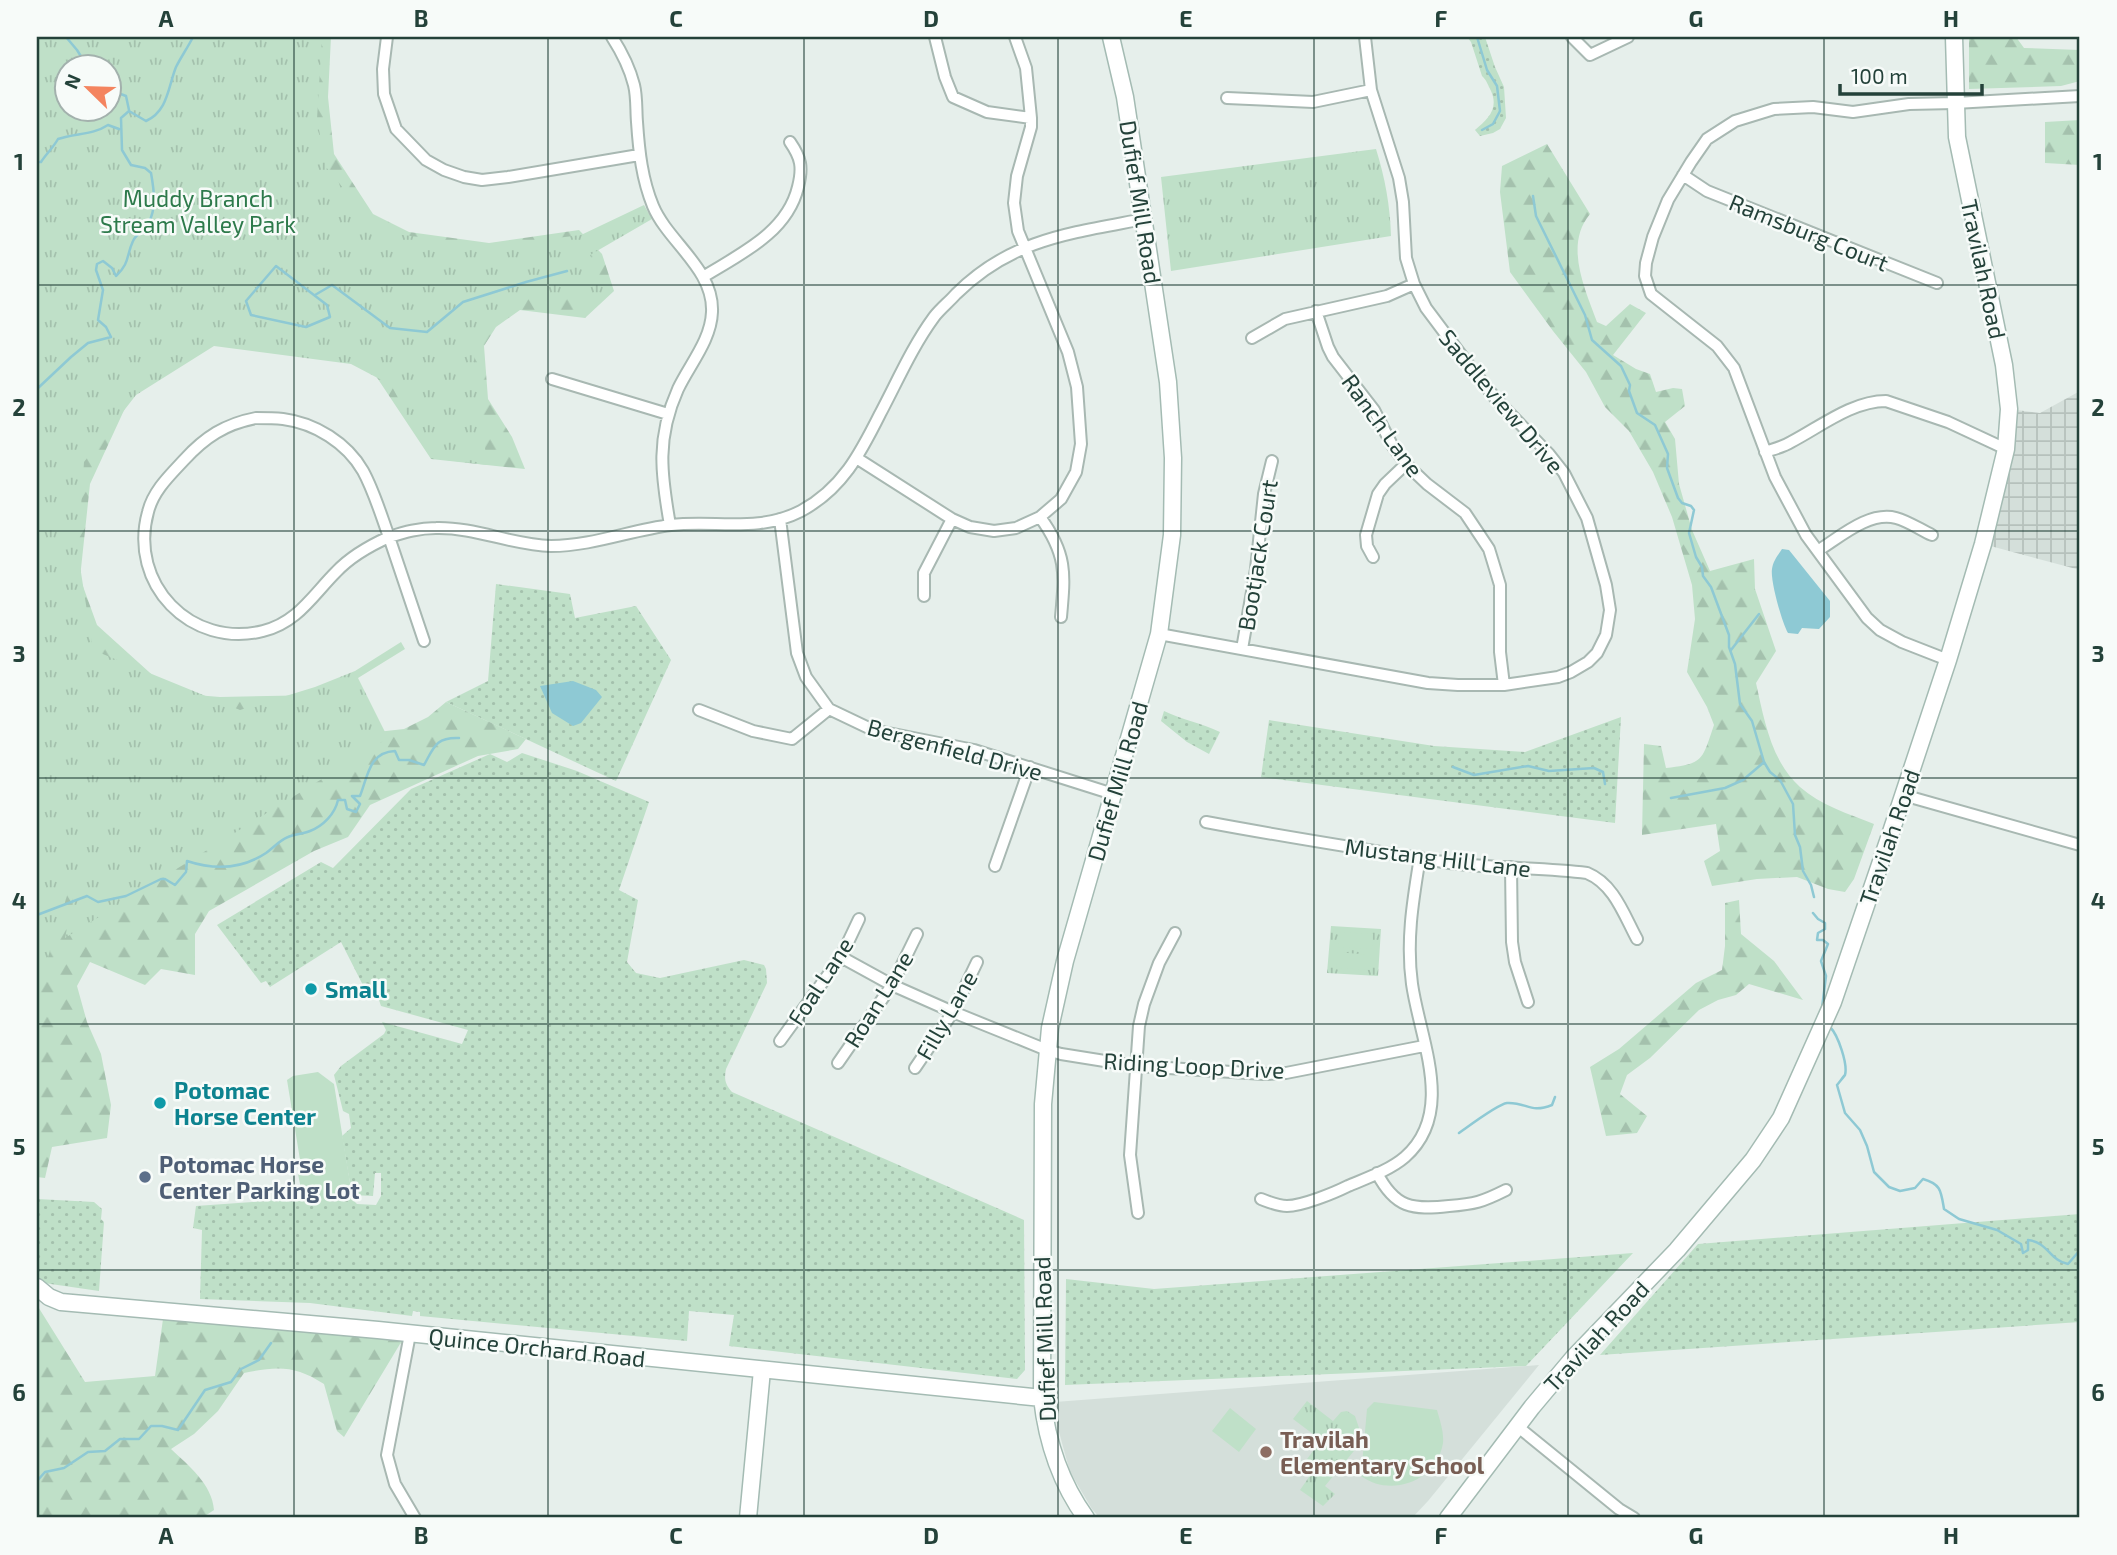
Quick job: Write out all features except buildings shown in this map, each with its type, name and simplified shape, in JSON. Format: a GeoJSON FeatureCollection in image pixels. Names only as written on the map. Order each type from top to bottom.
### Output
{"type":"FeatureCollection","features":[{"type":"Feature","properties":{"kind":"main road","name":"Dufief Mill Road"},"geometry":{"type":"LineString","coordinates":[[1086,1518],[1068,1491],[1052,1453],[1044,1421],[1042,1398],[1041,1212],[1047,1051],[1054,1004],[1065,961],[1159,634],[1172,535],[1173,458],[1168,382],[1125,97],[1111,37]]}},
{"type":"Feature","properties":{"kind":"main road","name":"Travilah Road"},"geometry":{"type":"LineString","coordinates":[[1448,1518],[1517,1426],[1574,1357],[1677,1250],[1753,1160],[1781,1118],[1835,998],[1948,660],[1983,544],[2006,449],[2009,409],[2004,365],[1957,137],[1954,37]]}},
{"type":"Feature","properties":{"kind":"main road","name":"Quince Orchard Road"},"geometry":{"type":"LineString","coordinates":[[37,1287],[49,1297],[61,1302],[410,1334],[1042,1398]]}},
{"type":"Feature","properties":{"kind":"main road"},"geometry":{"type":"LineString","coordinates":[[748,1518],[762,1370]]}},
{"type":"Feature","properties":{"kind":"street"},"geometry":{"type":"LineString","coordinates":[[387,37],[383,69],[384,94],[396,130],[426,160],[444,170],[482,180],[639,155]]}},
{"type":"Feature","properties":{"kind":"street"},"geometry":{"type":"LineString","coordinates":[[612,37],[635,86],[639,155],[645,186],[654,210],[703,277],[712,309],[708,335],[668,414],[662,443],[662,477],[670,525]]}},
{"type":"Feature","properties":{"kind":"street"},"geometry":{"type":"LineString","coordinates":[[935,37],[953,97],[987,112],[1031,118]]}},
{"type":"Feature","properties":{"kind":"street"},"geometry":{"type":"LineString","coordinates":[[858,459],[952,519],[971,527],[994,531],[1016,528],[1040,517],[1061,499],[1076,472],[1081,444],[1077,387],[1068,352],[1018,232],[1014,203],[1017,176],[1031,127],[1031,118],[1026,68],[1015,37]]}},
{"type":"Feature","properties":{"kind":"street","name":"Saddleview Drive"},"geometry":{"type":"LineString","coordinates":[[1159,634],[1428,683],[1458,685],[1504,685],[1558,677],[1588,662],[1597,653],[1606,635],[1610,610],[1606,585],[1587,518],[1564,473],[1471,368],[1426,307],[1414,284],[1406,258],[1399,178],[1371,90],[1365,37]]}},
{"type":"Feature","properties":{"kind":"street"},"geometry":{"type":"LineString","coordinates":[[1572,37],[1590,55],[1628,37]]}},
{"type":"Feature","properties":{"kind":"street"},"geometry":{"type":"LineString","coordinates":[[1227,98],[1313,102],[1371,90]]}},
{"type":"Feature","properties":{"kind":"street"},"geometry":{"type":"LineString","coordinates":[[1948,660],[1902,642],[1880,630],[1867,618],[1806,535],[1775,477],[1743,388],[1726,355],[1651,293],[1645,276],[1646,263],[1668,200],[1707,139],[1735,121],[1774,109],[1813,107],[1853,112],[1909,104],[2080,96]]}},
{"type":"Feature","properties":{"kind":"street"},"geometry":{"type":"LineString","coordinates":[[703,277],[765,238],[789,213],[796,198],[801,174],[799,156],[790,142]]}},
{"type":"Feature","properties":{"kind":"street","name":"Ramsburg Court"},"geometry":{"type":"LineString","coordinates":[[1684,175],[1707,191],[1937,283]]}},
{"type":"Feature","properties":{"kind":"street"},"geometry":{"type":"LineString","coordinates":[[424,641],[389,537],[364,474],[355,458],[321,431],[282,419],[256,418],[231,424],[200,442],[159,489],[148,509],[144,557],[154,583],[168,603],[187,619],[209,630],[238,635],[270,629],[292,619],[344,565],[365,548],[389,537],[413,530],[461,530],[520,543],[551,546],[586,542],[670,525],[699,523],[743,526],[780,519],[802,510],[826,493],[858,459],[916,346],[935,315],[973,277],[996,261],[1024,247],[1062,234],[1144,219]]}},
{"type":"Feature","properties":{"kind":"street"},"geometry":{"type":"LineString","coordinates":[[1252,338],[1285,319],[1387,296],[1414,284]]}},
{"type":"Feature","properties":{"kind":"street","name":"Ranch Lane"},"geometry":{"type":"LineString","coordinates":[[1316,311],[1328,347],[1374,410],[1392,445],[1406,464],[1427,484],[1465,513],[1489,549],[1500,585],[1500,652],[1504,685]]}},
{"type":"Feature","properties":{"kind":"street"},"geometry":{"type":"LineString","coordinates":[[552,379],[668,414]]}},
{"type":"Feature","properties":{"kind":"street"},"geometry":{"type":"LineString","coordinates":[[1765,452],[1788,444],[1844,413],[1876,401],[1886,401],[1948,422],[2006,449]]}},
{"type":"Feature","properties":{"kind":"street","name":"Bootjack Court"},"geometry":{"type":"LineString","coordinates":[[1242,649],[1256,569],[1264,494],[1272,461]]}},
{"type":"Feature","properties":{"kind":"street"},"geometry":{"type":"LineString","coordinates":[[1373,557],[1367,546],[1366,535],[1378,494],[1406,464]]}},
{"type":"Feature","properties":{"kind":"street"},"geometry":{"type":"LineString","coordinates":[[1040,517],[1054,536],[1060,550],[1064,583],[1061,617]]}},
{"type":"Feature","properties":{"kind":"street"},"geometry":{"type":"LineString","coordinates":[[1819,550],[1865,521],[1886,517],[1896,518],[1932,535]]}},
{"type":"Feature","properties":{"kind":"street","name":"Bergenfield Drive"},"geometry":{"type":"LineString","coordinates":[[780,519],[797,653],[806,677],[830,709],[873,730],[974,750],[1113,793]]}},
{"type":"Feature","properties":{"kind":"street"},"geometry":{"type":"LineString","coordinates":[[923,596],[924,573],[952,519]]}},
{"type":"Feature","properties":{"kind":"street"},"geometry":{"type":"LineString","coordinates":[[699,710],[753,731],[792,739],[830,709]]}},
{"type":"Feature","properties":{"kind":"street"},"geometry":{"type":"LineString","coordinates":[[995,866],[1030,767]]}},
{"type":"Feature","properties":{"kind":"street"},"geometry":{"type":"LineString","coordinates":[[1903,795],[2080,845]]}},
{"type":"Feature","properties":{"kind":"street","name":"Mustang Hill Lane"},"geometry":{"type":"LineString","coordinates":[[1206,822],[1445,862],[1577,872],[1597,877],[1611,891],[1637,939]]}},
{"type":"Feature","properties":{"kind":"street"},"geometry":{"type":"LineString","coordinates":[[1261,1199],[1276,1205],[1295,1205],[1335,1192],[1404,1158],[1418,1143],[1430,1117],[1433,1088],[1412,985],[1408,945],[1409,922],[1420,857]]}},
{"type":"Feature","properties":{"kind":"street"},"geometry":{"type":"LineString","coordinates":[[1511,867],[1511,942],[1528,1002]]}},
{"type":"Feature","properties":{"kind":"street","name":"Foal Lane"},"geometry":{"type":"LineString","coordinates":[[780,1041],[841,957],[859,919]]}},
{"type":"Feature","properties":{"kind":"street"},"geometry":{"type":"LineString","coordinates":[[1138,1213],[1130,1155],[1139,1026],[1143,1004],[1159,963],[1175,933]]}},
{"type":"Feature","properties":{"kind":"street","name":"Roan Lane"},"geometry":{"type":"LineString","coordinates":[[838,1063],[892,985],[917,934]]}},
{"type":"Feature","properties":{"kind":"street","name":"Riding Loop Drive"},"geometry":{"type":"LineString","coordinates":[[841,957],[892,985],[1047,1051],[1136,1066],[1286,1073],[1424,1046]]}},
{"type":"Feature","properties":{"kind":"street","name":"Filly Lane"},"geometry":{"type":"LineString","coordinates":[[915,1068],[953,1012],[976,962]]}},
{"type":"Feature","properties":{"kind":"street"},"geometry":{"type":"LineString","coordinates":[[1377,1173],[1386,1190],[1410,1207],[1479,1203],[1506,1190]]}},
{"type":"Feature","properties":{"kind":"street"},"geometry":{"type":"LineString","coordinates":[[410,1334],[387,1455],[395,1484],[415,1518]]}},
{"type":"Feature","properties":{"kind":"street"},"geometry":{"type":"LineString","coordinates":[[1517,1426],[1619,1510],[1634,1518]]}},
{"type":"Feature","properties":{"kind":"shaded area"},"geometry":{"type":"Polygon","coordinates":[[[2080,391],[2080,570],[1983,544],[2009,409],[2040,413],[2080,391]]]}},
{"type":"Feature","properties":{"kind":"shaded area","name":"Travilah Elementary School"},"geometry":{"type":"Polygon","coordinates":[[[1539,1365],[1412,1518],[1100,1518],[1070,1472],[1059,1432],[1055,1402],[1539,1365]]]}},
{"type":"Feature","properties":{"kind":"green space","name":"Muddy Branch Stream Valley Park"},"geometry":{"type":"Polygon","coordinates":[[[37,37],[331,37],[328,97],[334,154],[373,214],[409,232],[489,243],[579,230],[602,254],[614,291],[585,318],[520,310],[496,327],[484,346],[488,399],[512,437],[525,469],[431,459],[356,346],[308,254],[144,367],[90,484],[80,578],[97,625],[159,681],[196,695],[321,695],[377,732],[404,729],[428,717],[446,702],[526,739],[518,749],[478,756],[370,805],[348,837],[314,851],[209,911],[195,934],[195,975],[161,969],[145,985],[90,962],[77,986],[87,1022],[101,1054],[111,1105],[107,1138],[52,1147],[45,1178],[37,1177],[37,37]]]}},
{"type":"Feature","properties":{"kind":"green space","name":"Muddy Branch Stream Valley Park"},"geometry":{"type":"Polygon","coordinates":[[[37,37],[322,37],[317,119],[326,167],[357,205],[395,234],[491,246],[581,235],[644,205],[652,219],[590,255],[608,294],[511,294],[474,352],[487,465],[431,458],[391,385],[351,364],[214,346],[136,395],[84,462],[78,553],[93,650],[240,710],[315,687],[355,671],[401,642],[405,649],[358,678],[388,738],[65,938],[75,888],[70,886],[37,993],[37,37]]]}},
{"type":"Feature","properties":{"kind":"green space"},"geometry":{"type":"Polygon","coordinates":[[[1467,37],[1485,37],[1504,87],[1506,118],[1500,129],[1480,136],[1475,130],[1491,113],[1494,103],[1467,37]]]}},
{"type":"Feature","properties":{"kind":"green space"},"geometry":{"type":"Polygon","coordinates":[[[1969,37],[2016,37],[2024,48],[2080,50],[2080,81],[2061,86],[1969,89],[1969,37]]]}},
{"type":"Feature","properties":{"kind":"green space"},"geometry":{"type":"Polygon","coordinates":[[[2080,120],[2080,165],[2045,163],[2045,122],[2080,120]]]}},
{"type":"Feature","properties":{"kind":"green space"},"geometry":{"type":"Polygon","coordinates":[[[1547,144],[1590,214],[1578,239],[1578,253],[1583,282],[1597,322],[1606,326],[1630,304],[1646,313],[1613,355],[1650,374],[1656,392],[1682,389],[1685,406],[1665,422],[1675,439],[1679,484],[1692,530],[1710,571],[1754,559],[1755,589],[1776,651],[1756,683],[1775,752],[1790,777],[1816,799],[1874,824],[1854,879],[1845,892],[1828,889],[1797,877],[1757,879],[1712,886],[1704,861],[1720,851],[1716,824],[1642,835],[1644,744],[1661,746],[1666,768],[1688,765],[1704,753],[1714,725],[1687,672],[1695,619],[1692,585],[1672,517],[1653,472],[1629,431],[1605,407],[1586,372],[1510,272],[1500,192],[1502,166],[1547,144]]]}},
{"type":"Feature","properties":{"kind":"green space"},"geometry":{"type":"Polygon","coordinates":[[[1376,149],[1390,213],[1391,236],[1171,271],[1161,177],[1376,149]]]}},
{"type":"Feature","properties":{"kind":"green space"},"geometry":{"type":"Polygon","coordinates":[[[496,584],[570,594],[575,618],[636,606],[671,660],[616,781],[446,702],[488,681],[496,584]]]}},
{"type":"Feature","properties":{"kind":"green space"},"geometry":{"type":"Polygon","coordinates":[[[1164,711],[1220,732],[1209,754],[1187,742],[1161,721],[1164,711]]]}},
{"type":"Feature","properties":{"kind":"green space"},"geometry":{"type":"Polygon","coordinates":[[[1621,717],[1615,823],[1261,777],[1269,720],[1434,746],[1525,752],[1621,717]]]}},
{"type":"Feature","properties":{"kind":"green space"},"geometry":{"type":"Polygon","coordinates":[[[522,753],[577,771],[649,802],[619,890],[638,900],[627,962],[636,973],[660,978],[744,960],[764,965],[767,983],[726,1069],[726,1081],[732,1092],[1024,1220],[1025,1370],[1017,1379],[729,1346],[734,1315],[689,1311],[687,1341],[420,1316],[420,1312],[413,1311],[412,1316],[310,1303],[200,1299],[202,1230],[193,1228],[196,1206],[348,1195],[357,1204],[376,1205],[381,1196],[381,1173],[375,1173],[373,1196],[352,1195],[342,1136],[351,1128],[349,1114],[343,1111],[334,1075],[341,1066],[384,1034],[386,1030],[382,1022],[462,1044],[468,1030],[381,1006],[379,1000],[369,997],[341,942],[270,987],[266,981],[261,983],[217,925],[321,862],[333,868],[411,789],[490,754],[507,762],[522,753]]]}},
{"type":"Feature","properties":{"kind":"green space"},"geometry":{"type":"Polygon","coordinates":[[[1739,900],[1741,934],[1774,961],[1803,1000],[1749,984],[1736,995],[1718,1000],[1699,1010],[1650,1058],[1627,1075],[1620,1094],[1647,1116],[1637,1133],[1606,1136],[1590,1067],[1619,1049],[1696,983],[1722,970],[1725,903],[1739,900]]]}},
{"type":"Feature","properties":{"kind":"green space"},"geometry":{"type":"Polygon","coordinates":[[[1331,926],[1381,929],[1378,976],[1327,973],[1331,926]]]}},
{"type":"Feature","properties":{"kind":"green space"},"geometry":{"type":"Polygon","coordinates":[[[1339,932],[1373,934],[1372,949],[1338,947],[1339,932]]]}},
{"type":"Feature","properties":{"kind":"green space"},"geometry":{"type":"Polygon","coordinates":[[[1337,952],[1371,955],[1370,970],[1336,968],[1337,952]]]}},
{"type":"Feature","properties":{"kind":"green space"},"geometry":{"type":"Polygon","coordinates":[[[318,1072],[334,1084],[352,1195],[303,1199],[298,1174],[302,1172],[287,1080],[293,1076],[318,1072]]]}},
{"type":"Feature","properties":{"kind":"green space"},"geometry":{"type":"Polygon","coordinates":[[[37,1199],[94,1202],[102,1209],[101,1219],[104,1222],[99,1291],[44,1283],[37,1278],[37,1199]]]}},
{"type":"Feature","properties":{"kind":"green space"},"geometry":{"type":"Polygon","coordinates":[[[2080,1214],[2080,1322],[1600,1355],[1698,1244],[2080,1214]]]}},
{"type":"Feature","properties":{"kind":"green space"},"geometry":{"type":"Polygon","coordinates":[[[1633,1253],[1526,1366],[1065,1385],[1066,1279],[1154,1289],[1633,1253]]]}},
{"type":"Feature","properties":{"kind":"green space"},"geometry":{"type":"Polygon","coordinates":[[[37,1305],[85,1382],[155,1376],[164,1312],[414,1334],[400,1344],[344,1437],[337,1431],[324,1384],[295,1370],[266,1369],[244,1373],[218,1411],[194,1434],[171,1449],[198,1476],[209,1492],[214,1510],[202,1518],[37,1518],[37,1305]]]}},
{"type":"Feature","properties":{"kind":"green space"},"geometry":{"type":"Polygon","coordinates":[[[1307,1401],[1333,1421],[1341,1412],[1347,1411],[1355,1416],[1363,1440],[1325,1486],[1335,1494],[1323,1506],[1300,1490],[1309,1477],[1299,1470],[1321,1440],[1293,1419],[1307,1401]]]}},
{"type":"Feature","properties":{"kind":"green space"},"geometry":{"type":"Polygon","coordinates":[[[1374,1402],[1437,1410],[1443,1443],[1432,1467],[1422,1476],[1399,1485],[1386,1485],[1361,1476],[1367,1409],[1374,1402]]]}},
{"type":"Feature","properties":{"kind":"green space"},"geometry":{"type":"Polygon","coordinates":[[[1230,1408],[1256,1429],[1239,1452],[1212,1431],[1230,1408]]]}},
{"type":"Feature","properties":{"kind":"water"},"geometry":{"type":"Polygon","coordinates":[[[1782,549],[1789,550],[1830,601],[1830,617],[1819,629],[1802,628],[1798,634],[1788,633],[1777,601],[1772,574],[1773,563],[1782,549]]]}},
{"type":"Feature","properties":{"kind":"water"},"geometry":{"type":"Polygon","coordinates":[[[573,681],[596,690],[602,697],[581,723],[573,726],[552,713],[540,686],[573,681]]]}},
{"type":"Feature","properties":{"kind":"waterway"},"geometry":{"type":"LineString","coordinates":[[66,37],[78,52]]}},
{"type":"Feature","properties":{"kind":"waterway"},"geometry":{"type":"LineString","coordinates":[[37,389],[88,343],[111,337],[106,327],[98,320],[103,290],[96,270],[97,264],[103,261],[112,268],[116,276],[126,263],[134,239],[151,218],[154,199],[151,173],[145,168],[131,165],[122,150],[121,118],[129,111],[146,121],[159,111],[176,67],[193,37]]}},
{"type":"Feature","properties":{"kind":"waterway"},"geometry":{"type":"LineString","coordinates":[[1477,37],[1487,70],[1497,86],[1500,111],[1493,124],[1482,130]]}},
{"type":"Feature","properties":{"kind":"waterway"},"geometry":{"type":"LineString","coordinates":[[122,94],[126,96],[129,110]]}},
{"type":"Feature","properties":{"kind":"waterway"},"geometry":{"type":"LineString","coordinates":[[37,162],[41,162],[58,139],[96,131],[108,125],[119,129]]}},
{"type":"Feature","properties":{"kind":"waterway"},"geometry":{"type":"LineString","coordinates":[[1533,196],[1536,216],[1585,315],[1592,340],[1621,366],[1630,385],[1629,391],[1637,413],[1655,425],[1668,454],[1667,468],[1678,498],[1694,510],[1689,533],[1703,576],[1711,587],[1729,635],[1740,704],[1752,721],[1764,762],[1770,772],[1780,780],[1793,804],[1795,835],[1800,847],[1803,871],[1814,897]]}},
{"type":"Feature","properties":{"kind":"waterway"},"geometry":{"type":"LineString","coordinates":[[276,266],[327,305],[330,317],[306,327],[251,315],[246,301],[276,266]]}},
{"type":"Feature","properties":{"kind":"waterway"},"geometry":{"type":"LineString","coordinates":[[315,295],[332,285],[390,328],[427,332],[463,302],[567,271]]}},
{"type":"Feature","properties":{"kind":"waterway"},"geometry":{"type":"LineString","coordinates":[[1731,650],[1759,614]]}},
{"type":"Feature","properties":{"kind":"waterway"},"geometry":{"type":"LineString","coordinates":[[37,915],[87,896],[98,902],[126,896],[161,879],[175,885],[186,872],[187,861],[218,867],[238,865],[257,858],[285,838],[319,826],[331,815],[338,800],[345,800],[347,809],[356,812],[360,804],[352,796],[360,796],[371,766],[386,752],[395,751],[399,760],[424,765],[440,741],[459,738]]}},
{"type":"Feature","properties":{"kind":"waterway"},"geometry":{"type":"LineString","coordinates":[[1671,798],[1725,788],[1743,780],[1763,763]]}},
{"type":"Feature","properties":{"kind":"waterway"},"geometry":{"type":"LineString","coordinates":[[1453,767],[1474,775],[1528,766],[1549,771],[1594,768],[1603,772],[1605,784]]}},
{"type":"Feature","properties":{"kind":"waterway"},"geometry":{"type":"LineString","coordinates":[[1813,913],[1825,923],[1825,929],[1818,933],[1817,940],[1828,944],[1821,961],[1826,976],[1822,1008]]}},
{"type":"Feature","properties":{"kind":"waterway"},"geometry":{"type":"LineString","coordinates":[[1830,1027],[1844,1057],[1845,1075],[1837,1085],[1845,1113],[1860,1130],[1874,1172],[1889,1187],[1900,1191],[1915,1188],[1923,1179],[1929,1181],[1939,1189],[1944,1209],[1959,1219],[1997,1230],[2021,1244],[2023,1253],[2028,1250],[2028,1240],[2035,1241],[2057,1259],[2068,1264],[2080,1250]]}},
{"type":"Feature","properties":{"kind":"waterway"},"geometry":{"type":"LineString","coordinates":[[1459,1133],[1503,1104],[1514,1103],[1538,1108],[1552,1105],[1555,1097]]}},
{"type":"Feature","properties":{"kind":"waterway"},"geometry":{"type":"LineString","coordinates":[[37,1481],[45,1472],[64,1468],[88,1452],[105,1451],[120,1439],[139,1439],[151,1426],[178,1430],[205,1390],[231,1382],[241,1369],[259,1360],[271,1343]]}},
{"type":"Feature","properties":{"kind":"place","name":"Small"},"geometry":{"type":"Point","coordinates":[311,989]}},
{"type":"Feature","properties":{"kind":"place","name":"Potomac Horse Center"},"geometry":{"type":"Point","coordinates":[160,1103]}},
{"type":"Feature","properties":{"kind":"place","name":"Potomac Horse Center Parking Lot"},"geometry":{"type":"Point","coordinates":[145,1177]}},
{"type":"Feature","properties":{"kind":"place","name":"Travilah Elementary School"},"geometry":{"type":"Point","coordinates":[1266,1452]}}]}
